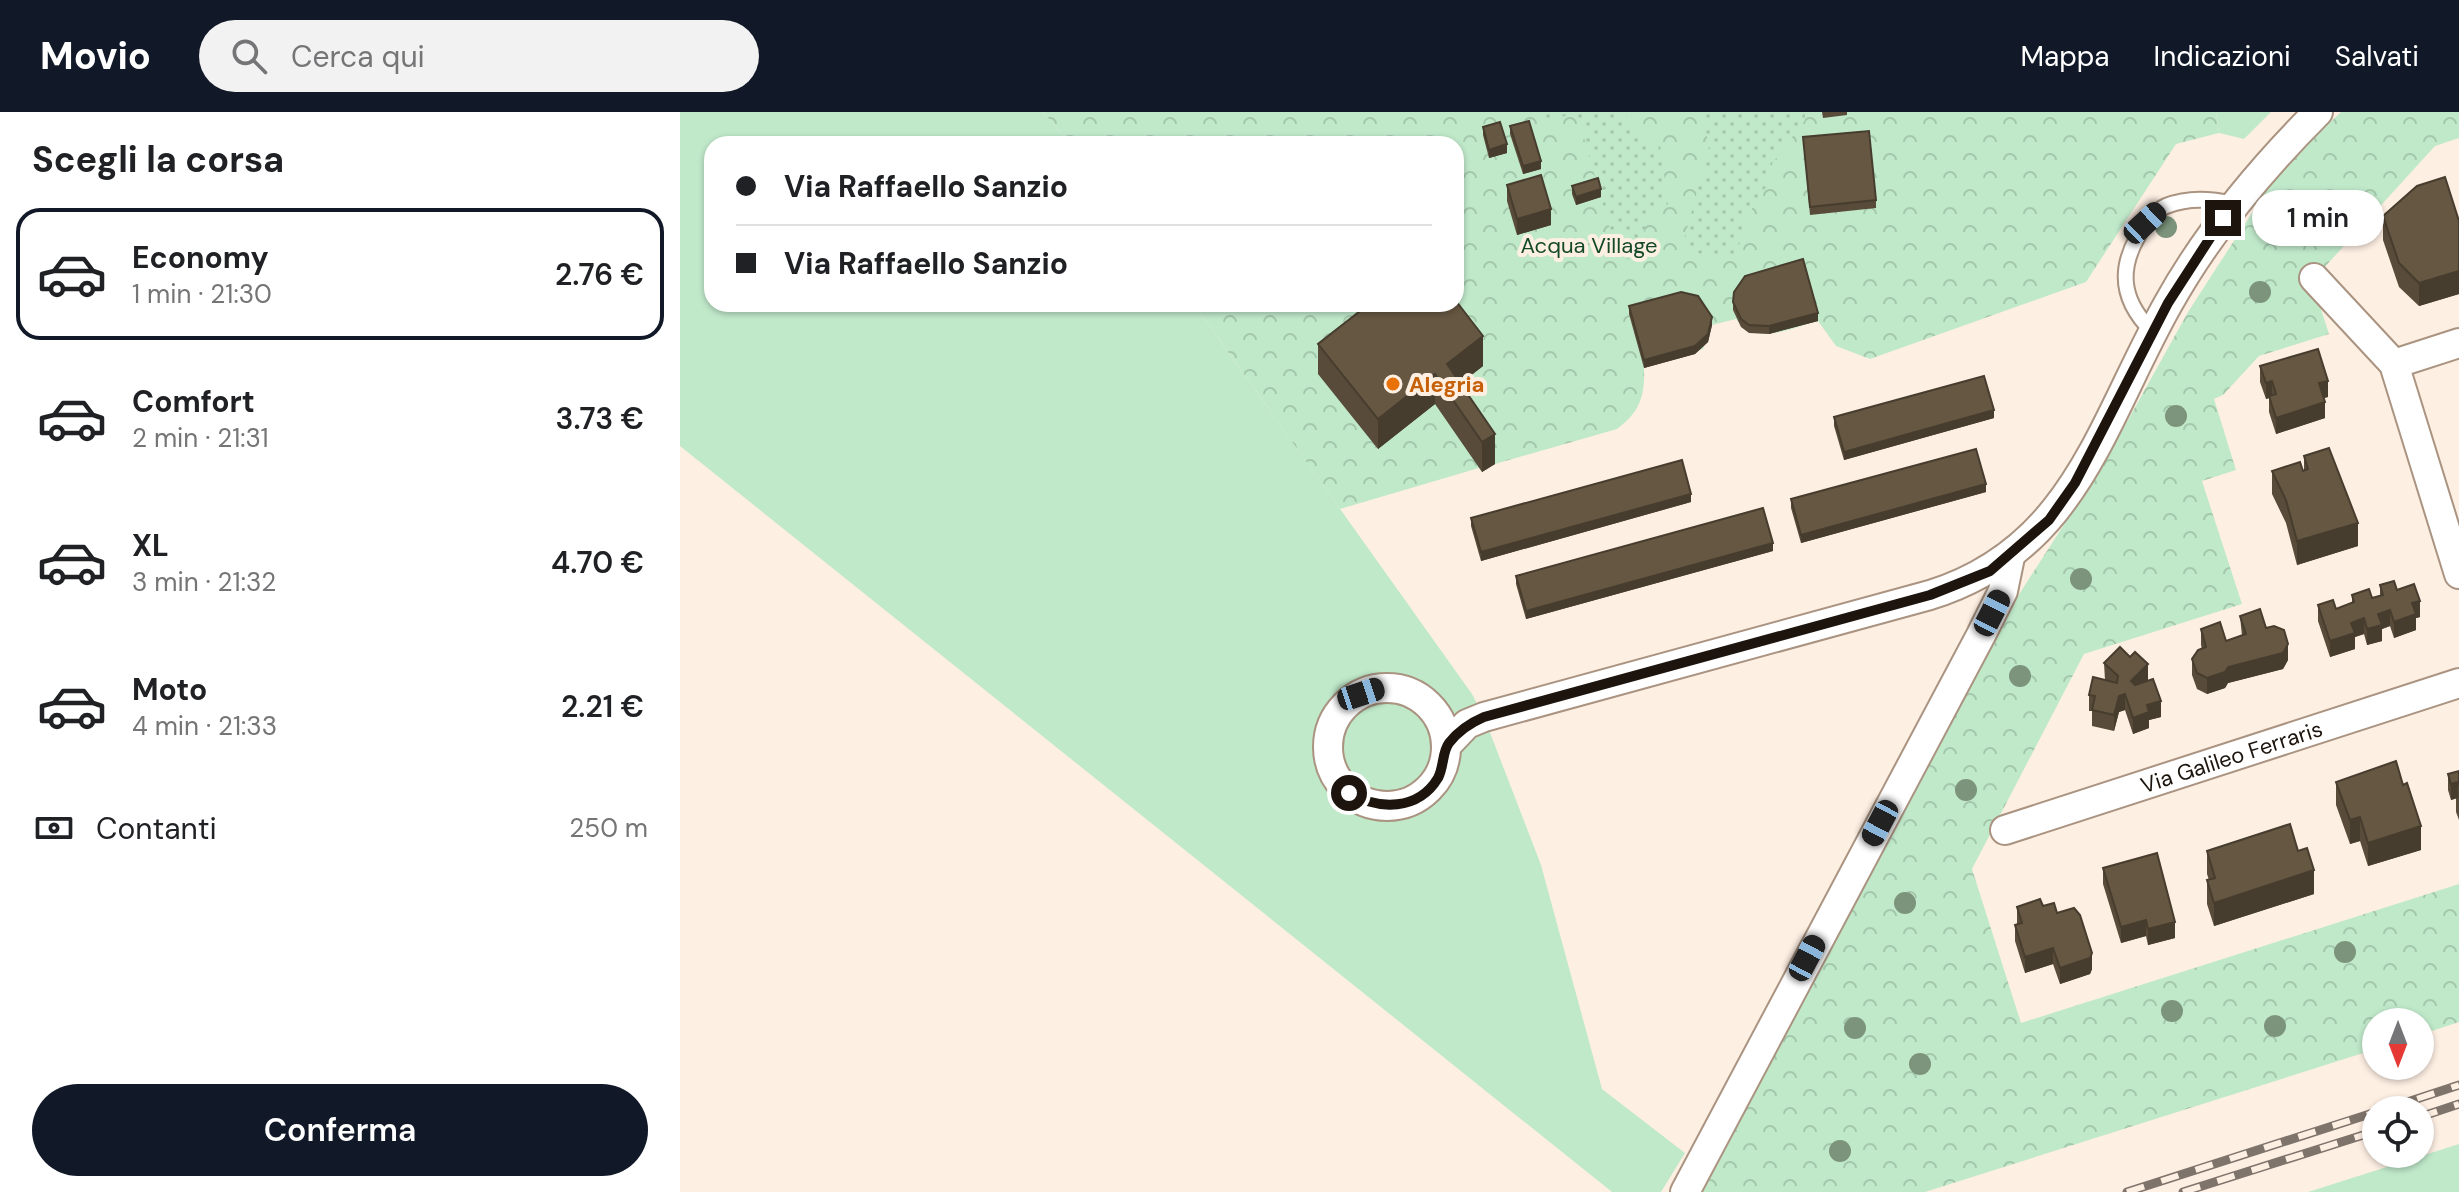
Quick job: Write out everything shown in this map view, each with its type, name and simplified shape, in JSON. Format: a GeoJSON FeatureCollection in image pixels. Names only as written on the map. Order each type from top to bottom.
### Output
{"type":"FeatureCollection","features":[{"type":"Feature","properties":{"kind":"street"},"geometry":{"type":"LineString","coordinates":[[1446,746],[1467,724],[1484,717],[1930,595],[1962,585],[2010,557],[2049,520],[2069,493],[2168,303],[2234,204],[2318,112]]}},
{"type":"Feature","properties":{"kind":"street"},"geometry":{"type":"LineString","coordinates":[[2314,278],[2394,364],[2459,574]]}},
{"type":"Feature","properties":{"kind":"street"},"geometry":{"type":"LineString","coordinates":[[2394,364],[2459,343]]}},
{"type":"Feature","properties":{"kind":"street"},"geometry":{"type":"LineString","coordinates":[[1685,1192],[1981,635],[2003,591],[2010,557]]}},
{"type":"Feature","properties":{"kind":"street","name":"Via Galileo Ferraris"},"geometry":{"type":"LineString","coordinates":[[2005,830],[2459,683]]}},
{"type":"Feature","properties":{"kind":"street"},"geometry":{"type":"LineString","coordinates":[[1377,689],[1402,691],[1425,702],[1436,714],[1446,746],[1444,762],[1432,784],[1413,800],[1380,806],[1357,797],[1338,780],[1328,748],[1333,724],[1347,704],[1361,694],[1377,689]]}},
{"type":"Feature","properties":{"kind":"street"},"geometry":{"type":"LineString","coordinates":[[1436,714],[1484,717]]}},
{"type":"Feature","properties":{"kind":"lane"},"geometry":{"type":"LineString","coordinates":[[2153,332],[2138,318],[2125,284],[2124,268],[2145,223],[2162,207],[2185,200],[2211,199],[2234,204]]}},
{"type":"Feature","properties":{"kind":"green space"},"geometry":{"type":"Polygon","coordinates":[[[680,112],[1043,112],[1063,136],[704,136],[704,312],[1200,312],[1472,694],[1484,717],[1541,865],[1602,1089],[1685,1153],[1661,1192],[1612,1192],[680,446],[680,112]]]}},
{"type":"Feature","properties":{"kind":"green space","name":"Acqua Village"},"geometry":{"type":"Polygon","coordinates":[[[1043,112],[2216,112],[2219,133],[2176,144],[2086,282],[1870,359],[1836,346],[1818,321],[1763,334],[1744,327],[1736,319],[1712,325],[1703,349],[1644,368],[1640,403],[1617,429],[1495,464],[1482,472],[1479,468],[1340,509],[1200,312],[1464,312],[1464,136],[1063,136],[1043,112]]]}},
{"type":"Feature","properties":{"kind":"green space"},"geometry":{"type":"Polygon","coordinates":[[[1541,112],[1624,112],[1639,138],[1660,144],[1668,204],[1649,217],[1635,258],[1619,261],[1577,113],[1544,121],[1541,112]]]}},
{"type":"Feature","properties":{"kind":"green space"},"geometry":{"type":"Polygon","coordinates":[[[1702,112],[1805,112],[1805,120],[1772,164],[1768,184],[1744,221],[1742,239],[1731,259],[1691,252],[1684,240],[1709,147],[1702,112]]]}},
{"type":"Feature","properties":{"kind":"green space"},"geometry":{"type":"Polygon","coordinates":[[[2216,112],[2271,112],[2244,139],[2219,133],[2216,112]]]}},
{"type":"Feature","properties":{"kind":"green space"},"geometry":{"type":"Polygon","coordinates":[[[2341,112],[2459,112],[2459,138],[2435,146],[2312,281],[2329,334],[2259,356],[2223,395],[2214,399],[2236,470],[2202,481],[2242,604],[2084,654],[1972,869],[2021,1023],[2459,884],[2459,1022],[2434,1030],[2434,1008],[2362,1008],[2362,1053],[1925,1192],[1703,1192],[2009,610],[2108,456],[2188,312],[2279,171],[2341,112]]]}},
{"type":"Feature","properties":{"kind":"green space"},"geometry":{"type":"Polygon","coordinates":[[[2459,1144],[2459,1192],[2308,1192],[2384,1168],[2434,1168],[2434,1152],[2459,1144]]]}},
{"type":"Feature","properties":{"kind":"building"},"geometry":{"type":"Polygon","coordinates":[[[1529,121],[1541,161],[1523,166],[1510,126],[1529,121]]]}},
{"type":"Feature","properties":{"kind":"building"},"geometry":{"type":"Polygon","coordinates":[[[1500,122],[1507,144],[1489,150],[1483,127],[1500,122]]]}},
{"type":"Feature","properties":{"kind":"building"},"geometry":{"type":"Polygon","coordinates":[[[1869,131],[1876,200],[1810,207],[1803,137],[1869,131]]]}},
{"type":"Feature","properties":{"kind":"building"},"geometry":{"type":"Polygon","coordinates":[[[1541,175],[1551,209],[1517,219],[1507,185],[1541,175]]]}},
{"type":"Feature","properties":{"kind":"building"},"geometry":{"type":"Polygon","coordinates":[[[2445,177],[2459,221],[2459,271],[2419,283],[2399,263],[2383,216],[2417,186],[2445,177]]]}},
{"type":"Feature","properties":{"kind":"building"},"geometry":{"type":"Polygon","coordinates":[[[1598,178],[1601,189],[1576,197],[1572,186],[1598,178]]]}},
{"type":"Feature","properties":{"kind":"building"},"geometry":{"type":"Polygon","coordinates":[[[1803,259],[1818,313],[1769,326],[1749,325],[1741,319],[1733,302],[1734,292],[1745,276],[1803,259]]]}},
{"type":"Feature","properties":{"kind":"building"},"geometry":{"type":"Polygon","coordinates":[[[1681,292],[1698,296],[1712,317],[1708,334],[1695,346],[1644,360],[1629,306],[1681,292]]]}},
{"type":"Feature","properties":{"kind":"building"},"geometry":{"type":"Polygon","coordinates":[[[1464,311],[1483,336],[1447,364],[1495,434],[1482,442],[1435,374],[1378,419],[1318,344],[1359,312],[1464,311]]]}},
{"type":"Feature","properties":{"kind":"building"},"geometry":{"type":"Polygon","coordinates":[[[2318,349],[2328,381],[2319,383],[2325,402],[2276,418],[2269,396],[2276,394],[2272,381],[2266,383],[2260,366],[2318,349]]]}},
{"type":"Feature","properties":{"kind":"building"},"geometry":{"type":"Polygon","coordinates":[[[1984,376],[1994,410],[1844,452],[1834,417],[1984,376]]]}},
{"type":"Feature","properties":{"kind":"building"},"geometry":{"type":"Polygon","coordinates":[[[2329,448],[2358,523],[2297,541],[2286,500],[2272,471],[2300,462],[2303,471],[2308,469],[2304,456],[2329,448]]]}},
{"type":"Feature","properties":{"kind":"building"},"geometry":{"type":"Polygon","coordinates":[[[1976,449],[1986,484],[1801,535],[1791,499],[1976,449]]]}},
{"type":"Feature","properties":{"kind":"building"},"geometry":{"type":"Polygon","coordinates":[[[1682,460],[1691,494],[1481,552],[1471,518],[1682,460]]]}},
{"type":"Feature","properties":{"kind":"building"},"geometry":{"type":"Polygon","coordinates":[[[1763,508],[1773,543],[1526,611],[1516,576],[1763,508]]]}},
{"type":"Feature","properties":{"kind":"building"},"geometry":{"type":"Polygon","coordinates":[[[2394,581],[2397,590],[2414,584],[2420,601],[2412,603],[2416,614],[2394,622],[2390,610],[2378,614],[2382,625],[2367,629],[2364,618],[2351,623],[2355,633],[2330,641],[2318,605],[2333,600],[2336,609],[2354,602],[2352,595],[2369,589],[2372,598],[2383,595],[2380,585],[2394,581]]]}},
{"type":"Feature","properties":{"kind":"building"},"geometry":{"type":"Polygon","coordinates":[[[2260,609],[2266,628],[2274,626],[2284,630],[2288,644],[2283,653],[2228,667],[2225,672],[2207,678],[2197,673],[2192,659],[2198,650],[2206,647],[2201,629],[2220,622],[2226,641],[2246,634],[2240,616],[2260,609]]]}},
{"type":"Feature","properties":{"kind":"building"},"geometry":{"type":"Polygon","coordinates":[[[2120,647],[2130,657],[2135,652],[2148,664],[2131,681],[2135,685],[2153,679],[2161,701],[2147,705],[2149,712],[2133,718],[2125,694],[2119,696],[2114,715],[2092,710],[2095,696],[2089,695],[2093,677],[2117,683],[2118,676],[2104,663],[2120,647]]]}},
{"type":"Feature","properties":{"kind":"building"},"geometry":{"type":"Polygon","coordinates":[[[2396,761],[2421,826],[2368,843],[2360,817],[2350,820],[2336,782],[2396,761]]]}},
{"type":"Feature","properties":{"kind":"building"},"geometry":{"type":"Polygon","coordinates":[[[2459,771],[2459,785],[2458,782],[2451,784],[2448,774],[2459,771]]]}},
{"type":"Feature","properties":{"kind":"building"},"geometry":{"type":"Polygon","coordinates":[[[2290,824],[2298,851],[2307,848],[2314,870],[2214,903],[2207,880],[2215,878],[2207,851],[2290,824]]]}},
{"type":"Feature","properties":{"kind":"building"},"geometry":{"type":"Polygon","coordinates":[[[2157,853],[2175,922],[2148,929],[2146,920],[2121,927],[2103,868],[2157,853]]]}},
{"type":"Feature","properties":{"kind":"building"},"geometry":{"type":"Polygon","coordinates":[[[2040,899],[2043,906],[2054,903],[2057,913],[2074,908],[2080,915],[2092,953],[2090,958],[2060,968],[2053,948],[2025,957],[2015,925],[2022,923],[2017,907],[2040,899]]]}},
{"type":"Feature","properties":{"kind":"railway"},"geometry":{"type":"LineString","coordinates":[[2426,1096],[2459,1085]]}},
{"type":"Feature","properties":{"kind":"railway"},"geometry":{"type":"LineString","coordinates":[[2434,1112],[2459,1104]]}},
{"type":"Feature","properties":{"kind":"railway"},"geometry":{"type":"LineString","coordinates":[[2127,1192],[2362,1116]]}},
{"type":"Feature","properties":{"kind":"railway"},"geometry":{"type":"LineString","coordinates":[[2183,1192],[2362,1135]]}},
{"type":"Feature","properties":{"kind":"place","name":"Alegria"},"geometry":{"type":"Point","coordinates":[1393,384]}},
{"type":"Feature","properties":{"kind":"route"},"geometry":{"type":"LineString","coordinates":[[1349,793],[1380,806],[1413,800],[1427,791],[1438,778],[1446,746],[1467,724],[1484,717],[1930,595],[1962,585],[1990,571],[2028,542],[2063,502],[2098,441],[2168,303],[2223,218]]}}]}
